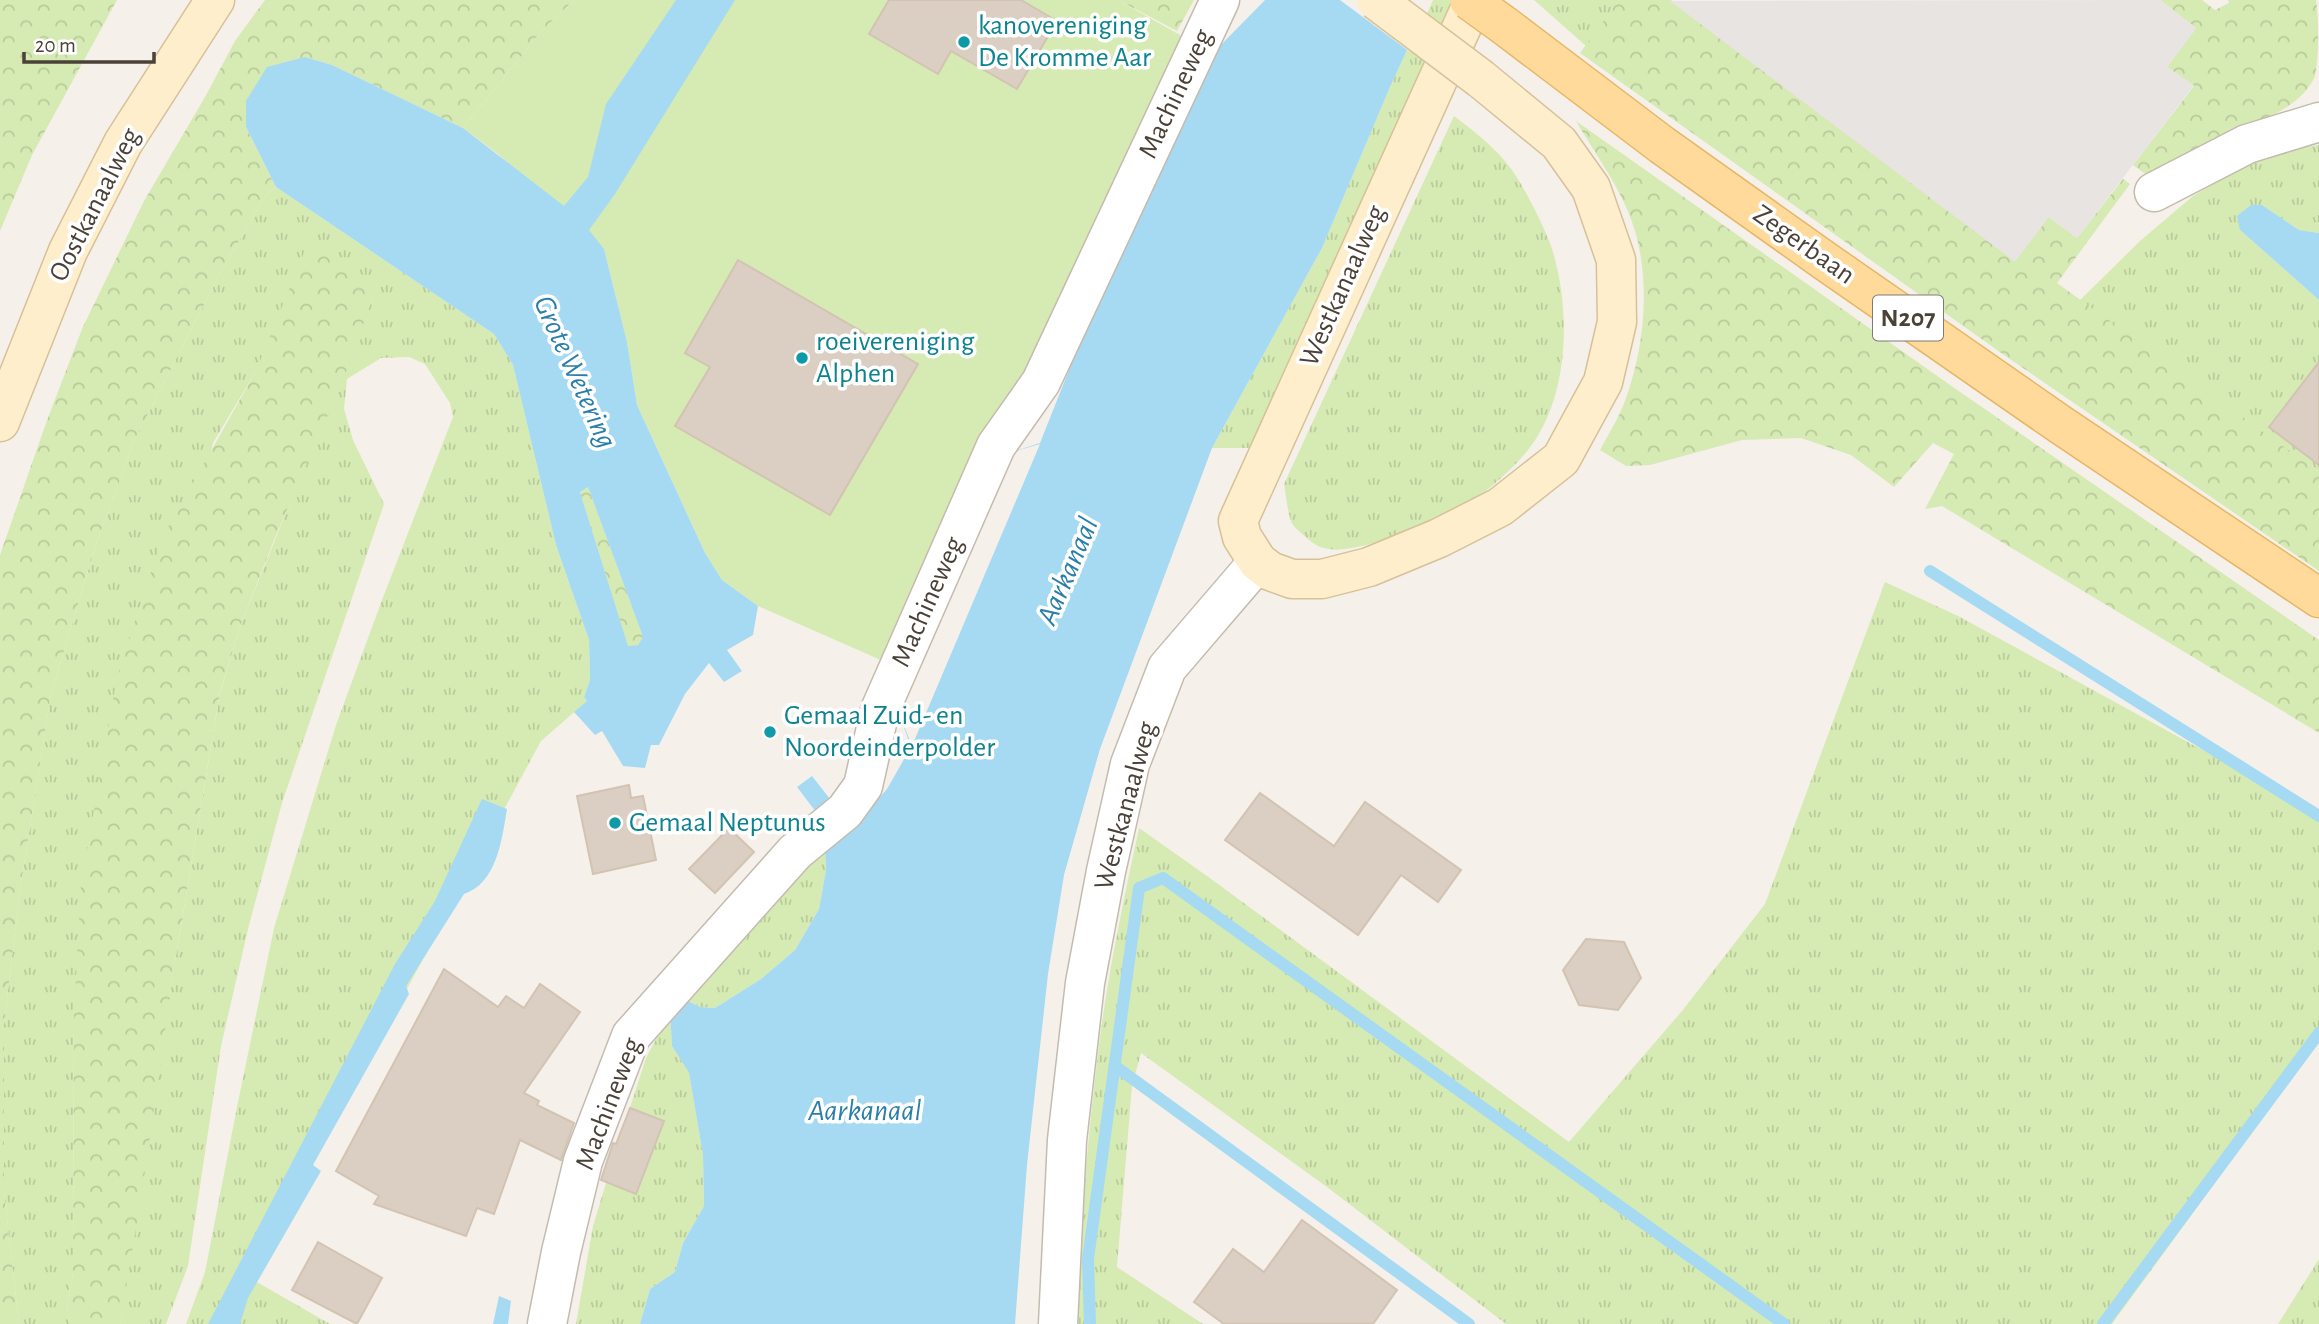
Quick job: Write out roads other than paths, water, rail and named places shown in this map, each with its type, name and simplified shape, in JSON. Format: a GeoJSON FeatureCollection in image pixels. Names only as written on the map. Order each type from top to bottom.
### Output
{"type":"FeatureCollection","features":[{"type":"Feature","properties":{"kind":"main road","name":"Zegerbaan"},"geometry":{"type":"LineString","coordinates":[[1471,0],[1662,145],[1825,261],[2061,425],[2319,598]]}},
{"type":"Feature","properties":{"kind":"street","name":"Oostkanaalweg"},"geometry":{"type":"LineString","coordinates":[[0,422],[68,251],[123,143],[215,0]]}},
{"type":"Feature","properties":{"kind":"street","name":"Machineweg"},"geometry":{"type":"LineString","coordinates":[[547,1324],[583,1161],[631,1035],[795,852],[832,823],[863,786],[880,710],[996,446],[1041,382],[1220,0]]}},
{"type":"Feature","properties":{"kind":"street"},"geometry":{"type":"LineString","coordinates":[[1258,562],[1292,579],[1322,579],[1369,568],[1439,538],[1500,507],[1560,459],[1603,382],[1617,322],[1616,260],[1591,188],[1559,143],[1481,79],[1376,0]]}},
{"type":"Feature","properties":{"kind":"street","name":"Westkanaalweg"},"geometry":{"type":"LineString","coordinates":[[1058,1324],[1067,1140],[1085,983],[1105,871],[1130,764],[1167,668],[1258,562],[1242,537],[1238,521],[1471,0]]}},
{"type":"Feature","properties":{"kind":"street"},"geometry":{"type":"LineString","coordinates":[[2154,192],[2246,144],[2319,122]]}},
{"type":"Feature","properties":{"kind":"water","name":"Grote Wetering"},"geometry":{"type":"Polygon","coordinates":[[[676,0],[735,0],[615,194],[589,230],[604,249],[627,342],[637,405],[705,553],[722,580],[758,606],[753,635],[727,650],[742,671],[724,682],[709,663],[685,694],[659,745],[651,745],[645,768],[623,766],[602,731],[595,735],[574,712],[587,701],[584,697],[590,680],[589,640],[556,545],[513,365],[494,334],[276,187],[246,127],[246,101],[267,67],[305,57],[332,65],[463,128],[564,206],[588,177],[606,104],[676,0]],[[588,487],[580,492],[628,646],[638,645],[643,637],[588,487]]]}},
{"type":"Feature","properties":{"kind":"water","name":"Aarkanaal"},"geometry":{"type":"Polygon","coordinates":[[[1265,0],[1430,0],[1322,248],[1212,448],[1100,749],[1064,875],[1048,974],[1027,1165],[1015,1324],[640,1324],[650,1289],[675,1272],[683,1243],[704,1206],[703,1155],[689,1073],[672,1046],[670,1013],[684,999],[700,1007],[715,1008],[761,979],[795,950],[819,909],[826,870],[819,816],[797,787],[812,776],[834,804],[866,812],[887,789],[911,747],[897,708],[1006,454],[1040,443],[1149,169],[1209,57],[1265,0]]]}},
{"type":"Feature","properties":{"kind":"water"},"geometry":{"type":"Polygon","coordinates":[[[2251,205],[2262,205],[2299,230],[2319,233],[2319,300],[2240,230],[2237,216],[2251,205]]]}},
{"type":"Feature","properties":{"kind":"water"},"geometry":{"type":"Polygon","coordinates":[[[482,799],[507,809],[500,846],[491,870],[475,888],[464,894],[406,986],[409,994],[313,1165],[321,1171],[248,1298],[240,1324],[208,1324],[395,964],[435,901],[482,799]]]}},
{"type":"Feature","properties":{"kind":"water"},"geometry":{"type":"Polygon","coordinates":[[[499,1296],[511,1301],[508,1324],[493,1324],[499,1296]]]}},
{"type":"Feature","properties":{"kind":"waterway"},"geometry":{"type":"LineString","coordinates":[[1930,571],[2319,816]]}},
{"type":"Feature","properties":{"kind":"waterway"},"geometry":{"type":"LineString","coordinates":[[1090,1324],[1088,1259],[1139,888],[1163,878],[1784,1324]]}},
{"type":"Feature","properties":{"kind":"waterway"},"geometry":{"type":"LineString","coordinates":[[2103,1324],[2319,1033]]}},
{"type":"Feature","properties":{"kind":"waterway"},"geometry":{"type":"LineString","coordinates":[[1115,1066],[1469,1324]]}},
{"type":"Feature","properties":{"kind":"place","name":"kanovereniging De Kromme Aar"},"geometry":{"type":"Point","coordinates":[964,42]}},
{"type":"Feature","properties":{"kind":"place","name":"roeivereniging Alphen"},"geometry":{"type":"Point","coordinates":[802,358]}},
{"type":"Feature","properties":{"kind":"place","name":"Gemaal Zuid- en Noordeinderpolder"},"geometry":{"type":"Point","coordinates":[770,732]}},
{"type":"Feature","properties":{"kind":"place","name":"Gemaal Neptunus"},"geometry":{"type":"Point","coordinates":[615,823]}}]}
